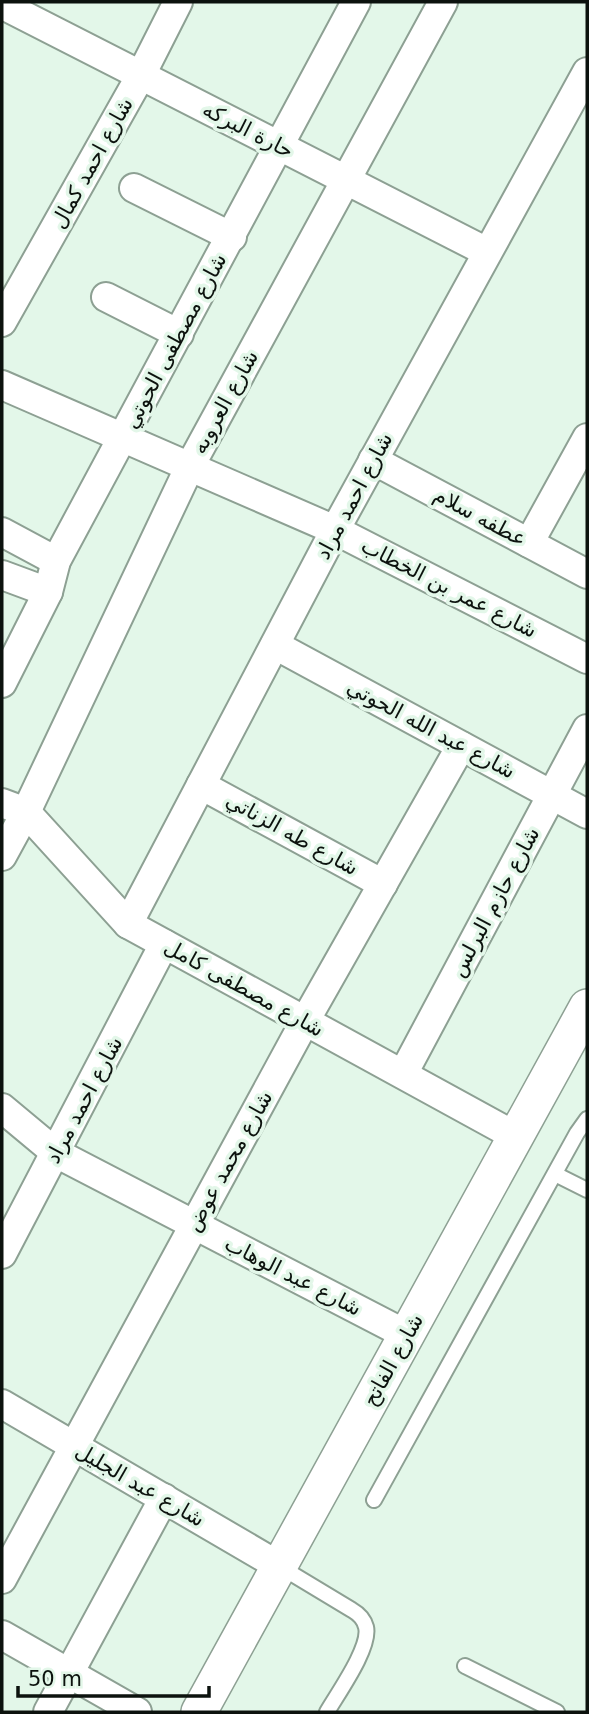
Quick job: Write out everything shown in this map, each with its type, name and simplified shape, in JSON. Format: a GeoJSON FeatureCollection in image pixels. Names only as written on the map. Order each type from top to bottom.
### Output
{"type":"FeatureCollection","features":[{"type":"Feature","properties":{"kind":"street","name":"شارع احمد كمال"},"geometry":{"type":"LineString","coordinates":[[2,322],[141,75],[178,2]]}},
{"type":"Feature","properties":{"kind":"street","name":"شارع مصطفى الحوتي"},"geometry":{"type":"LineString","coordinates":[[2,682],[48,592],[57,561],[356,2]]}},
{"type":"Feature","properties":{"kind":"street","name":"شارع العروبه"},"geometry":{"type":"LineString","coordinates":[[2,856],[14,808],[190,466],[443,2]]}},
{"type":"Feature","properties":{"kind":"street","name":"حارة البركه"},"geometry":{"type":"LineString","coordinates":[[8,10],[487,251]]}},
{"type":"Feature","properties":{"kind":"street","name":"شارع احمد مراد"},"geometry":{"type":"LineString","coordinates":[[128,924],[335,530],[587,72]]}},
{"type":"Feature","properties":{"kind":"street"},"geometry":{"type":"LineString","coordinates":[[135,188],[232,237]]}},
{"type":"Feature","properties":{"kind":"street"},"geometry":{"type":"LineString","coordinates":[[106,297],[179,334]]}},
{"type":"Feature","properties":{"kind":"street","name":"شارع عمر بن الخطاب"},"geometry":{"type":"LineString","coordinates":[[2,385],[335,530],[587,659]]}},
{"type":"Feature","properties":{"kind":"street"},"geometry":{"type":"LineString","coordinates":[[529,543],[587,438]]}},
{"type":"Feature","properties":{"kind":"street","name":"عطفه سلام"},"geometry":{"type":"LineString","coordinates":[[373,460],[587,574]]}},
{"type":"Feature","properties":{"kind":"street"},"geometry":{"type":"LineString","coordinates":[[2,532],[57,561]]}},
{"type":"Feature","properties":{"kind":"street"},"geometry":{"type":"LineString","coordinates":[[2,575],[48,592]]}},
{"type":"Feature","properties":{"kind":"street","name":"شارع عبد الله الحوتي"},"geometry":{"type":"LineString","coordinates":[[275,645],[587,814]]}},
{"type":"Feature","properties":{"kind":"street","name":"شارع حازم البرلس"},"geometry":{"type":"LineString","coordinates":[[404,1074],[587,729]]}},
{"type":"Feature","properties":{"kind":"street","name":"شارع محمد عوض"},"geometry":{"type":"LineString","coordinates":[[2,1579],[305,1021],[461,746]]}},
{"type":"Feature","properties":{"kind":"street","name":"شارع طه الزناتي"},"geometry":{"type":"LineString","coordinates":[[201,785],[383,884]]}},
{"type":"Feature","properties":{"kind":"street","name":"شارع مصطفى كامل"},"geometry":{"type":"LineString","coordinates":[[14,808],[128,924],[517,1137]]}},
{"type":"Feature","properties":{"kind":"street","name":"شارع احمد مراد"},"geometry":{"type":"LineString","coordinates":[[6,1236],[56,1153],[164,944]]}},
{"type":"Feature","properties":{"kind":"street","name":"شارع الفاتح"},"geometry":{"type":"LineString","coordinates":[[199,1712],[587,1007]]}},
{"type":"Feature","properties":{"kind":"street","name":"شارع عبد الوهاب"},"geometry":{"type":"LineString","coordinates":[[2,1108],[56,1153],[407,1335]]}},
{"type":"Feature","properties":{"kind":"street","name":"شارع عبد الجليل"},"geometry":{"type":"LineString","coordinates":[[2,1404],[279,1566]]}},
{"type":"Feature","properties":{"kind":"street"},"geometry":{"type":"LineString","coordinates":[[48,1712],[164,1498]]}},
{"type":"Feature","properties":{"kind":"street"},"geometry":{"type":"LineString","coordinates":[[2,1635],[137,1712]]}},
{"type":"Feature","properties":{"kind":"lane"},"geometry":{"type":"LineString","coordinates":[[374,1500],[587,1119]]}},
{"type":"Feature","properties":{"kind":"lane"},"geometry":{"type":"LineString","coordinates":[[555,1174],[587,1190]]}},
{"type":"Feature","properties":{"kind":"lane"},"geometry":{"type":"LineString","coordinates":[[279,1566],[352,1610],[366,1625],[365,1645],[327,1712]]}},
{"type":"Feature","properties":{"kind":"lane"},"geometry":{"type":"LineString","coordinates":[[464,1665],[556,1712]]}}]}
